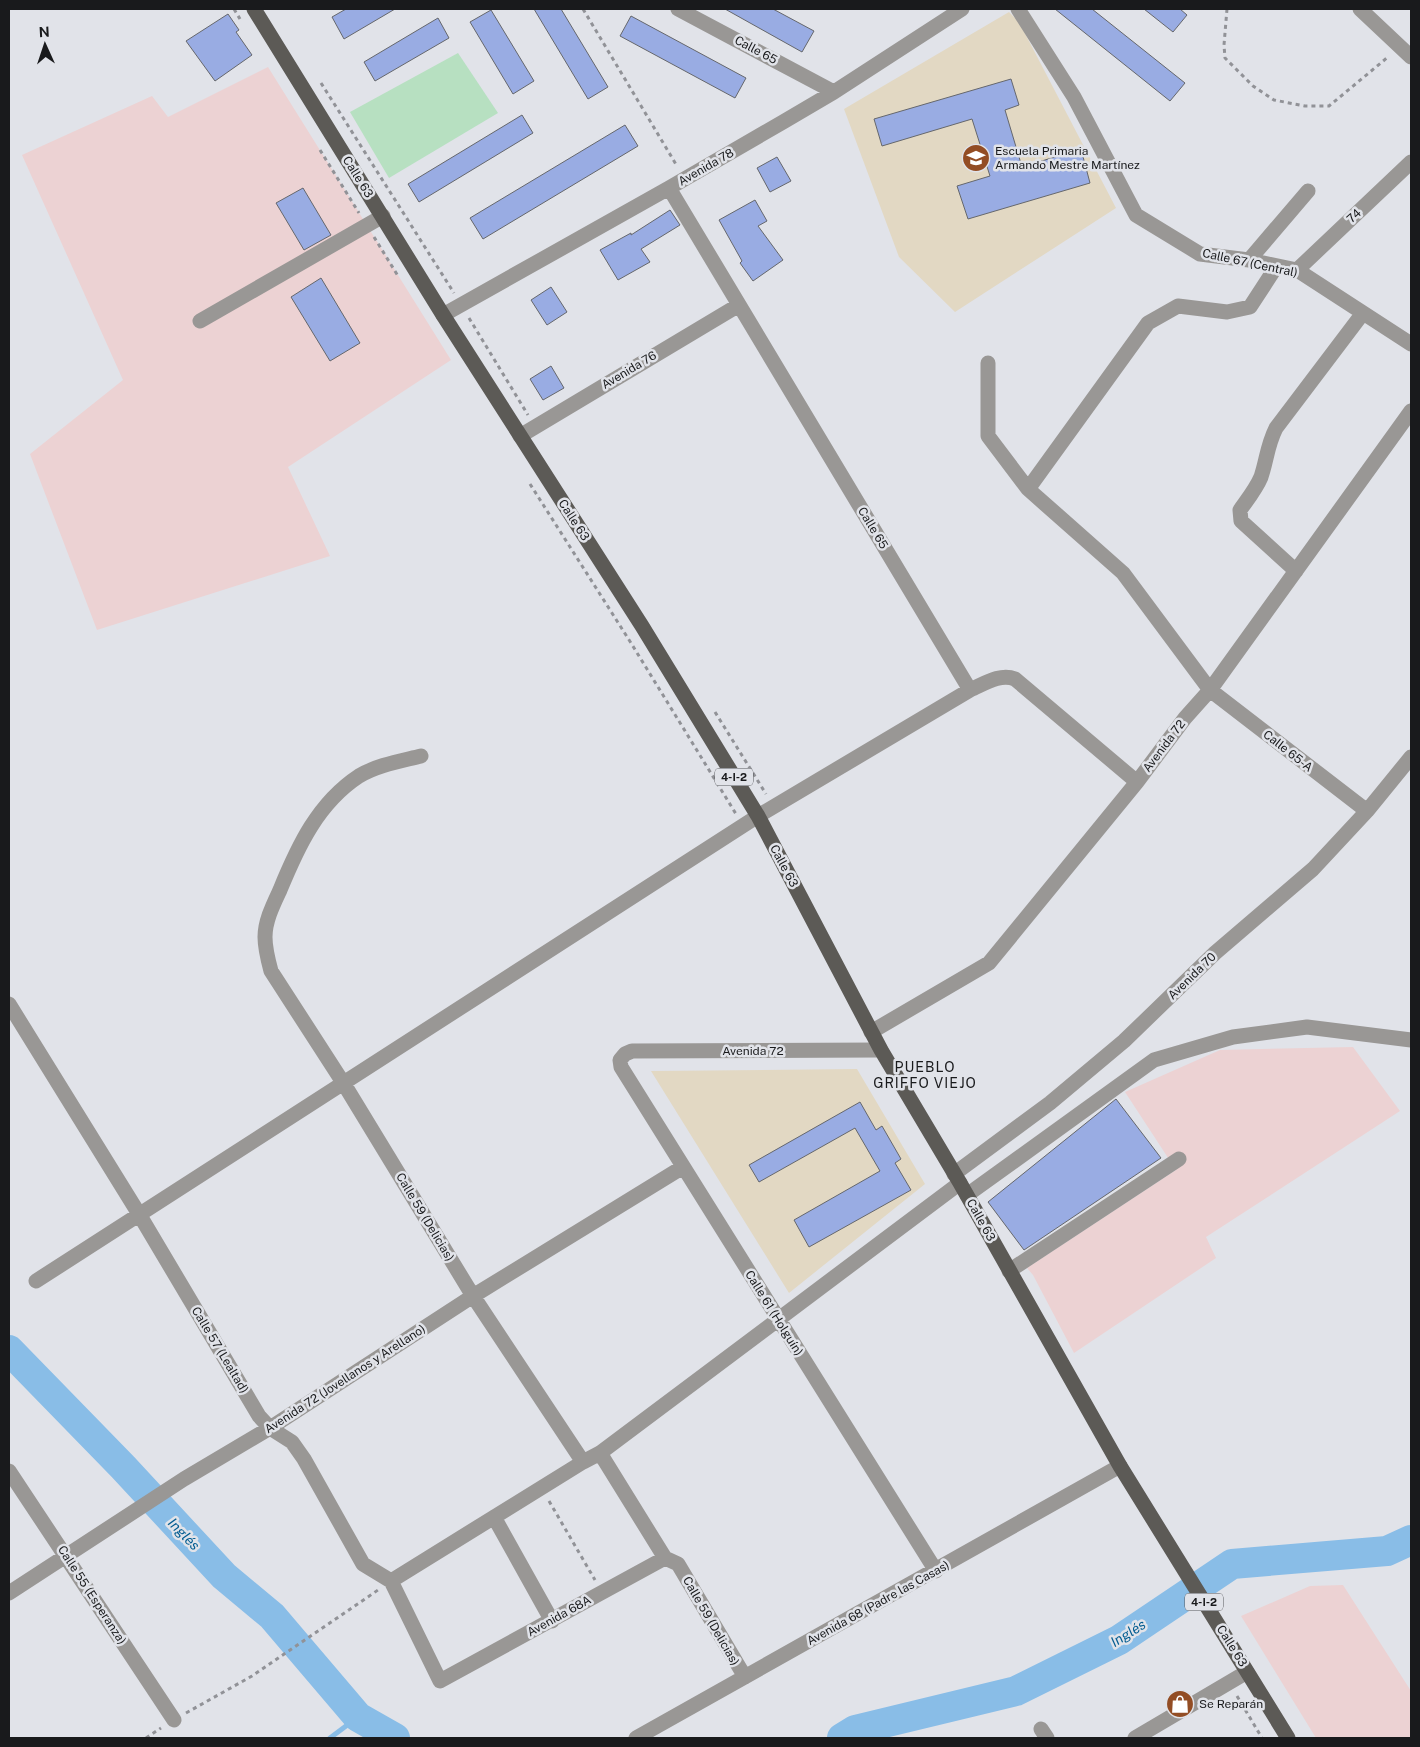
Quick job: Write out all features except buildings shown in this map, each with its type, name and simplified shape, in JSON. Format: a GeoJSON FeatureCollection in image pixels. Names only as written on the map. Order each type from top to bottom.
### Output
{"type":"FeatureCollection","features":[{"type":"Feature","properties":{"kind":"main road","name":"Calle 63"},"geometry":{"type":"LineString","coordinates":[[254,9],[442,315],[642,626],[758,816],[881,1050],[960,1184],[1120,1466],[1288,1738]]}},
{"type":"Feature","properties":{"kind":"street","name":"Calle 65"},"geometry":{"type":"LineString","coordinates":[[678,9],[834,92]]}},
{"type":"Feature","properties":{"kind":"street","name":"Avenida 78"},"geometry":{"type":"LineString","coordinates":[[442,315],[670,188],[834,92],[962,9]]}},
{"type":"Feature","properties":{"kind":"street","name":"Calle 67 (Central)"},"geometry":{"type":"LineString","coordinates":[[1018,9],[1074,97],[1136,215],[1200,254],[1249,260],[1297,270],[1411,344]]}},
{"type":"Feature","properties":{"kind":"street"},"geometry":{"type":"LineString","coordinates":[[1360,9],[1406,52]]}},
{"type":"Feature","properties":{"kind":"street","name":"74"},"geometry":{"type":"LineString","coordinates":[[1297,270],[1411,162]]}},
{"type":"Feature","properties":{"kind":"street","name":"Calle 65"},"geometry":{"type":"LineString","coordinates":[[670,188],[970,690]]}},
{"type":"Feature","properties":{"kind":"street"},"geometry":{"type":"LineString","coordinates":[[1249,260],[1308,191]]}},
{"type":"Feature","properties":{"kind":"street"},"geometry":{"type":"LineString","coordinates":[[200,321],[382,216]]}},
{"type":"Feature","properties":{"kind":"street"},"geometry":{"type":"LineString","coordinates":[[1028,489],[1148,322],[1178,306],[1227,312],[1250,306],[1276,267]]}},
{"type":"Feature","properties":{"kind":"street","name":"Avenida 76"},"geometry":{"type":"LineString","coordinates":[[520,436],[739,305]]}},
{"type":"Feature","properties":{"kind":"street"},"geometry":{"type":"LineString","coordinates":[[1296,571],[1242,521],[1240,510],[1261,477],[1269,442],[1276,428],[1363,313]]}},
{"type":"Feature","properties":{"kind":"street","name":"Calle 65-A"},"geometry":{"type":"LineString","coordinates":[[988,363],[988,436],[1028,489],[1123,574],[1210,690],[1367,811]]}},
{"type":"Feature","properties":{"kind":"street","name":"Avenida 72"},"geometry":{"type":"LineString","coordinates":[[871,1032],[989,963],[1137,782],[1185,718],[1210,690],[1411,411]]}},
{"type":"Feature","properties":{"kind":"street"},"geometry":{"type":"LineString","coordinates":[[36,1281],[758,816],[970,690],[998,678],[1008,677],[1015,679],[1137,782]]}},
{"type":"Feature","properties":{"kind":"street","name":"Calle 59 (Delicias)"},"geometry":{"type":"LineString","coordinates":[[421,756],[383,766],[360,776],[336,794],[314,820],[296,851],[267,920],[265,936],[266,955],[271,971],[344,1084],[473,1296],[583,1462]]}},
{"type":"Feature","properties":{"kind":"street","name":"Avenida 70"},"geometry":{"type":"LineString","coordinates":[[960,1184],[1050,1103],[1124,1041],[1215,953],[1313,869],[1367,811],[1411,758]]}},
{"type":"Feature","properties":{"kind":"street","name":"Calle 57 (Lealtad)"},"geometry":{"type":"LineString","coordinates":[[9,1004],[139,1214],[259,1416],[270,1428],[292,1442],[304,1459],[363,1564],[391,1581]]}},
{"type":"Feature","properties":{"kind":"street"},"geometry":{"type":"LineString","coordinates":[[391,1581],[541,1487],[600,1453],[960,1184],[1154,1060],[1233,1037],[1307,1027],[1411,1040]]}},
{"type":"Feature","properties":{"kind":"street","name":"Avenida 72"},"geometry":{"type":"LineString","coordinates":[[624,1054],[632,1051],[881,1050]]}},
{"type":"Feature","properties":{"kind":"street","name":"Calle 61 (Holguín)"},"geometry":{"type":"LineString","coordinates":[[624,1054],[620,1060],[621,1067],[936,1571]]}},
{"type":"Feature","properties":{"kind":"street"},"geometry":{"type":"LineString","coordinates":[[1009,1270],[1179,1159]]}},
{"type":"Feature","properties":{"kind":"street","name":"Avenida 72 (Jovellanos y Arellano)"},"geometry":{"type":"LineString","coordinates":[[9,1593],[184,1479],[270,1428],[473,1296],[684,1168]]}},
{"type":"Feature","properties":{"kind":"street","name":"Calle 59 (Delicias)"},"geometry":{"type":"LineString","coordinates":[[600,1453],[745,1678]]}},
{"type":"Feature","properties":{"kind":"street","name":"Avenida 68 (Padre las Casas)"},"geometry":{"type":"LineString","coordinates":[[636,1738],[1120,1466]]}},
{"type":"Feature","properties":{"kind":"street","name":"Calle 55 (Esperanza)"},"geometry":{"type":"LineString","coordinates":[[9,1471],[174,1720]]}},
{"type":"Feature","properties":{"kind":"street"},"geometry":{"type":"LineString","coordinates":[[494,1517],[552,1621]]}},
{"type":"Feature","properties":{"kind":"street","name":"Avenida 68A"},"geometry":{"type":"LineString","coordinates":[[391,1581],[440,1681],[602,1592],[671,1561]]}},
{"type":"Feature","properties":{"kind":"street"},"geometry":{"type":"LineString","coordinates":[[1135,1738],[1247,1672]]}},
{"type":"Feature","properties":{"kind":"path"},"geometry":{"type":"LineString","coordinates":[[583,9],[685,179]]}},
{"type":"Feature","properties":{"kind":"path"},"geometry":{"type":"LineString","coordinates":[[1227,9],[1224,44],[1225,58],[1253,86],[1274,100],[1305,106],[1329,106],[1406,52]]}},
{"type":"Feature","properties":{"kind":"path"},"geometry":{"type":"LineString","coordinates":[[319,81],[461,305]]}},
{"type":"Feature","properties":{"kind":"path"},"geometry":{"type":"LineString","coordinates":[[541,1487],[602,1592]]}},
{"type":"Feature","properties":{"kind":"path"},"geometry":{"type":"LineString","coordinates":[[146,1738],[252,1676],[391,1581]]}},
{"type":"Feature","properties":{"kind":"path"},"geometry":{"type":"LineString","coordinates":[[1229,1683],[1262,1738]]}},
{"type":"Feature","properties":{"kind":"shaded area","name":"Escuela Primaria Armando Mestre Martínez"},"geometry":{"type":"Polygon","coordinates":[[[1009,12],[1019,22],[1116,208],[955,312],[899,257],[844,109],[1009,12]]]}},
{"type":"Feature","properties":{"kind":"shaded area"},"geometry":{"type":"Polygon","coordinates":[[[268,67],[451,360],[288,467],[330,556],[97,630],[30,454],[123,380],[22,155],[152,96],[168,117],[268,67]]]}},
{"type":"Feature","properties":{"kind":"shaded area"},"geometry":{"type":"Polygon","coordinates":[[[1353,1047],[1400,1111],[1206,1237],[1216,1258],[1074,1353],[1033,1275],[1027,1268],[1176,1170],[1125,1092],[1220,1050],[1353,1047]]]}},
{"type":"Feature","properties":{"kind":"shaded area"},"geometry":{"type":"Polygon","coordinates":[[[857,1069],[925,1184],[789,1293],[651,1071],[857,1069]]]}},
{"type":"Feature","properties":{"kind":"shaded area"},"geometry":{"type":"Polygon","coordinates":[[[1343,1585],[1411,1691],[1411,1738],[1316,1738],[1241,1616],[1310,1586],[1343,1585]]]}},
{"type":"Feature","properties":{"kind":"green space"},"geometry":{"type":"Polygon","coordinates":[[[458,53],[498,113],[389,178],[350,112],[458,53]]]}},
{"type":"Feature","properties":{"kind":"waterway","name":"Inglés"},"geometry":{"type":"LineString","coordinates":[[9,1350],[123,1467],[224,1576],[272,1616],[358,1717],[395,1738]]}},
{"type":"Feature","properties":{"kind":"waterway","name":"Inglés"},"geometry":{"type":"LineString","coordinates":[[842,1738],[855,1730],[1016,1691],[1119,1640],[1232,1564],[1387,1551],[1411,1540]]}},
{"type":"Feature","properties":{"kind":"waterway","name":"Inglés"},"geometry":{"type":"LineString","coordinates":[[330,1738],[358,1717]]}},
{"type":"Feature","properties":{"kind":"place","name":"Escuela Primaria Armando Mestre Martínez"},"geometry":{"type":"Point","coordinates":[976,158]}},
{"type":"Feature","properties":{"kind":"place","name":"Se Reparán"},"geometry":{"type":"Point","coordinates":[1180,1704]}},
{"type":"Feature","properties":{"kind":"district","name":"PUEBLO GRIFFO VIEJO"},"geometry":{"type":"Point","coordinates":[925,1076]}}]}
